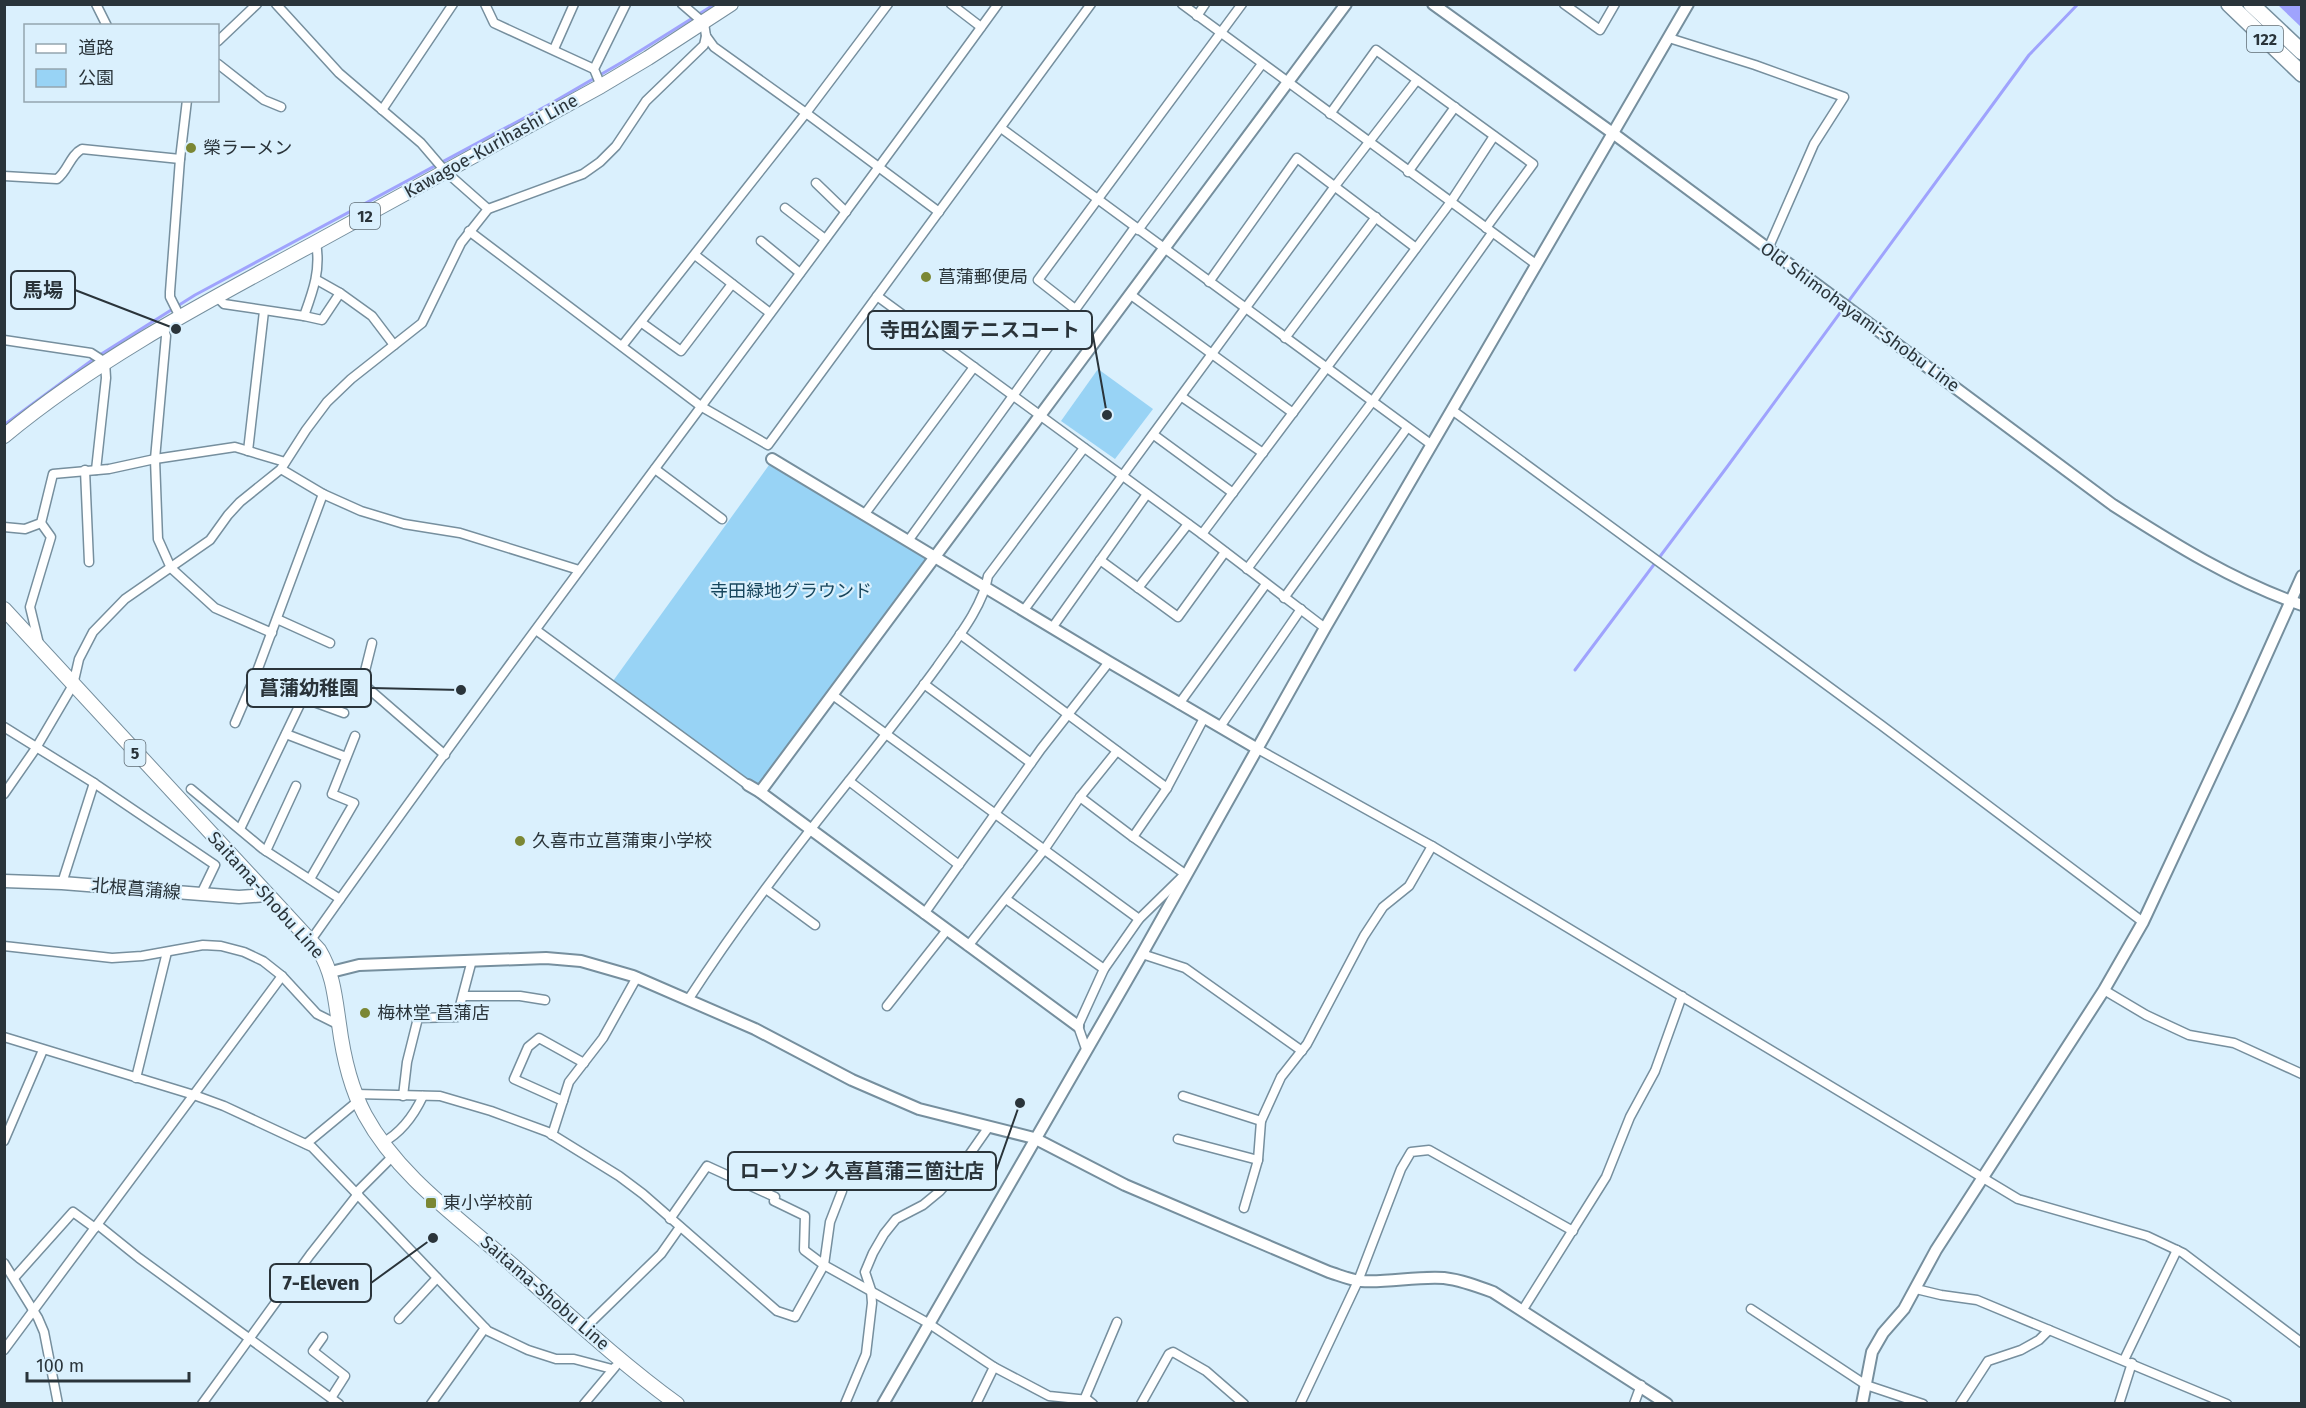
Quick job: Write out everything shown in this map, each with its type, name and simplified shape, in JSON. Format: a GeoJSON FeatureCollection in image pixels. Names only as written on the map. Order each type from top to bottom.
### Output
{"type":"FeatureCollection","features":[{"type":"Feature","properties":{"kind":"highway","name":"122"},"geometry":{"type":"LineString","coordinates":[[2229,4],[2301,74]]}},
{"type":"Feature","properties":{"kind":"highway","name":"122"},"geometry":{"type":"LineString","coordinates":[[2252,4],[2301,52]]}},
{"type":"Feature","properties":{"kind":"main road","name":"Kawagoe-Kurihashi Line"},"geometry":{"type":"LineString","coordinates":[[4,436],[105,362],[163,327],[705,30],[731,4]]}},
{"type":"Feature","properties":{"kind":"main road","name":"Saitama-Shobu Line"},"geometry":{"type":"LineString","coordinates":[[4,609],[319,950],[331,972],[344,1057],[356,1097],[382,1143],[436,1198],[585,1328],[617,1365],[669,1401]]}},
{"type":"Feature","properties":{"kind":"main road","name":"北根菖蒲線"},"geometry":{"type":"LineString","coordinates":[[4,881],[239,897],[267,895]]}},
{"type":"Feature","properties":{"kind":"street"},"geometry":{"type":"LineString","coordinates":[[96,4],[106,24]]}},
{"type":"Feature","properties":{"kind":"street"},"geometry":{"type":"LineString","coordinates":[[219,40],[257,4]]}},
{"type":"Feature","properties":{"kind":"street"},"geometry":{"type":"LineString","coordinates":[[276,4],[339,73],[421,143],[445,171],[488,209]]}},
{"type":"Feature","properties":{"kind":"street"},"geometry":{"type":"LineString","coordinates":[[382,110],[453,4]]}},
{"type":"Feature","properties":{"kind":"street"},"geometry":{"type":"LineString","coordinates":[[485,4],[494,23],[594,69],[600,86]]}},
{"type":"Feature","properties":{"kind":"street"},"geometry":{"type":"LineString","coordinates":[[554,49],[574,4]]}},
{"type":"Feature","properties":{"kind":"street"},"geometry":{"type":"LineString","coordinates":[[594,69],[626,4]]}},
{"type":"Feature","properties":{"kind":"street"},"geometry":{"type":"LineString","coordinates":[[681,4],[705,30],[714,47],[939,212]]}},
{"type":"Feature","properties":{"kind":"street"},"geometry":{"type":"LineString","coordinates":[[622,346],[806,113],[888,4]]}},
{"type":"Feature","properties":{"kind":"street"},"geometry":{"type":"LineString","coordinates":[[951,4],[981,27]]}},
{"type":"Feature","properties":{"kind":"street"},"geometry":{"type":"LineString","coordinates":[[311,940],[579,570],[880,167],[998,4]]}},
{"type":"Feature","properties":{"kind":"street"},"geometry":{"type":"LineString","coordinates":[[469,231],[702,407],[768,445],[1091,4]]}},
{"type":"Feature","properties":{"kind":"street"},"geometry":{"type":"LineString","coordinates":[[1182,4],[1537,265]]}},
{"type":"Feature","properties":{"kind":"street"},"geometry":{"type":"LineString","coordinates":[[1197,16],[1205,4]]}},
{"type":"Feature","properties":{"kind":"street"},"geometry":{"type":"LineString","coordinates":[[1075,309],[1038,280],[1242,4]]}},
{"type":"Feature","properties":{"kind":"street"},"geometry":{"type":"LineString","coordinates":[[760,792],[834,696],[1346,4]]}},
{"type":"Feature","properties":{"kind":"street","name":"Old Shimohayami-Shobu Line"},"geometry":{"type":"LineString","coordinates":[[1433,4],[1614,134],[2113,505],[2190,554],[2227,574],[2301,605]]}},
{"type":"Feature","properties":{"kind":"street"},"geometry":{"type":"LineString","coordinates":[[1564,4],[1600,30],[1615,4]]}},
{"type":"Feature","properties":{"kind":"street"},"geometry":{"type":"LineString","coordinates":[[883,1404],[1034,1138],[1142,954],[1325,628],[1688,4]]}},
{"type":"Feature","properties":{"kind":"street"},"geometry":{"type":"LineString","coordinates":[[4,794],[36,748],[73,685],[79,659],[93,632],[125,599],[203,546],[240,502],[283,465],[327,402],[422,323],[469,231],[488,209],[583,174],[600,162],[616,146],[646,101],[704,45],[705,30]]}},
{"type":"Feature","properties":{"kind":"street"},"geometry":{"type":"LineString","coordinates":[[1669,38],[1755,65],[1844,97],[1814,144],[1768,249]]}},
{"type":"Feature","properties":{"kind":"street"},"geometry":{"type":"LineString","coordinates":[[1247,569],[1372,402],[1533,164],[1376,50],[1330,114]]}},
{"type":"Feature","properties":{"kind":"street"},"geometry":{"type":"LineString","coordinates":[[908,541],[1075,309],[1262,64]]}},
{"type":"Feature","properties":{"kind":"street"},"geometry":{"type":"LineString","coordinates":[[219,65],[264,100],[281,106]]}},
{"type":"Feature","properties":{"kind":"street"},"geometry":{"type":"LineString","coordinates":[[1024,610],[1335,186],[1417,80]]}},
{"type":"Feature","properties":{"kind":"street"},"geometry":{"type":"LineString","coordinates":[[180,317],[170,297],[170,292],[187,102]]}},
{"type":"Feature","properties":{"kind":"street"},"geometry":{"type":"LineString","coordinates":[[1408,172],[1455,107]]}},
{"type":"Feature","properties":{"kind":"street"},"geometry":{"type":"LineString","coordinates":[[1001,128],[1432,446]]}},
{"type":"Feature","properties":{"kind":"street"},"geometry":{"type":"LineString","coordinates":[[1202,534],[1450,203],[1494,136]]}},
{"type":"Feature","properties":{"kind":"street"},"geometry":{"type":"LineString","coordinates":[[4,176],[57,179],[64,173],[77,151],[82,149],[180,159]]}},
{"type":"Feature","properties":{"kind":"street"},"geometry":{"type":"LineString","coordinates":[[1209,282],[1297,158],[1416,248]]}},
{"type":"Feature","properties":{"kind":"street"},"geometry":{"type":"LineString","coordinates":[[816,183],[846,212]]}},
{"type":"Feature","properties":{"kind":"street"},"geometry":{"type":"LineString","coordinates":[[785,208],[825,240]]}},
{"type":"Feature","properties":{"kind":"street"},"geometry":{"type":"LineString","coordinates":[[1285,338],[1376,217]]}},
{"type":"Feature","properties":{"kind":"street"},"geometry":{"type":"LineString","coordinates":[[761,241],[800,273]]}},
{"type":"Feature","properties":{"kind":"street"},"geometry":{"type":"LineString","coordinates":[[304,316],[317,280],[316,243]]}},
{"type":"Feature","properties":{"kind":"street"},"geometry":{"type":"LineString","coordinates":[[695,255],[770,313]]}},
{"type":"Feature","properties":{"kind":"street"},"geometry":{"type":"LineString","coordinates":[[317,280],[372,316],[394,345]]}},
{"type":"Feature","properties":{"kind":"street"},"geometry":{"type":"LineString","coordinates":[[642,322],[681,351],[732,284]]}},
{"type":"Feature","properties":{"kind":"street"},"geometry":{"type":"LineString","coordinates":[[216,296],[224,304],[322,320],[340,293]]}},
{"type":"Feature","properties":{"kind":"street"},"geometry":{"type":"LineString","coordinates":[[1131,295],[1293,413]]}},
{"type":"Feature","properties":{"kind":"street"},"geometry":{"type":"LineString","coordinates":[[877,296],[1202,534],[1325,628]]}},
{"type":"Feature","properties":{"kind":"street"},"geometry":{"type":"LineString","coordinates":[[248,451],[264,311]]}},
{"type":"Feature","properties":{"kind":"street"},"geometry":{"type":"LineString","coordinates":[[163,327],[166,336],[155,459],[158,539],[171,568],[215,608],[272,633]]}},
{"type":"Feature","properties":{"kind":"street"},"geometry":{"type":"LineString","coordinates":[[4,340],[91,353],[105,362],[106,378],[96,470]]}},
{"type":"Feature","properties":{"kind":"street"},"geometry":{"type":"LineString","coordinates":[[864,515],[974,367]]}},
{"type":"Feature","properties":{"kind":"street"},"geometry":{"type":"LineString","coordinates":[[1182,397],[1263,453]]}},
{"type":"Feature","properties":{"kind":"street"},"geometry":{"type":"LineString","coordinates":[[1452,410],[1881,725],[2143,922]]}},
{"type":"Feature","properties":{"kind":"street"},"geometry":{"type":"LineString","coordinates":[[1284,598],[1407,428]]}},
{"type":"Feature","properties":{"kind":"street"},"geometry":{"type":"LineString","coordinates":[[1154,435],[1233,493]]}},
{"type":"Feature","properties":{"kind":"street"},"geometry":{"type":"LineString","coordinates":[[39,648],[30,607],[51,537],[41,523],[53,474],[109,469],[155,459],[235,447],[283,465],[323,494],[361,511],[394,521],[460,532],[531,557],[579,570]]}},
{"type":"Feature","properties":{"kind":"street"},"geometry":{"type":"LineString","coordinates":[[688,1000],[721,949],[960,634],[986,588],[988,576],[1084,448]]}},
{"type":"Feature","properties":{"kind":"street"},"geometry":{"type":"LineString","coordinates":[[772,459],[1179,704],[1432,846],[1983,1180],[2018,1199],[2147,1236],[2177,1250],[2301,1343]]}},
{"type":"Feature","properties":{"kind":"street"},"geometry":{"type":"LineString","coordinates":[[655,469],[722,519]]}},
{"type":"Feature","properties":{"kind":"street"},"geometry":{"type":"LineString","coordinates":[[85,470],[89,562]]}},
{"type":"Feature","properties":{"kind":"street"},"geometry":{"type":"LineString","coordinates":[[235,723],[272,633],[323,494]]}},
{"type":"Feature","properties":{"kind":"street"},"geometry":{"type":"LineString","coordinates":[[1052,628],[1147,494]]}},
{"type":"Feature","properties":{"kind":"street"},"geometry":{"type":"LineString","coordinates":[[4,527],[25,529],[41,523]]}},
{"type":"Feature","properties":{"kind":"street"},"geometry":{"type":"LineString","coordinates":[[1138,588],[1188,524]]}},
{"type":"Feature","properties":{"kind":"street"},"geometry":{"type":"LineString","coordinates":[[1100,560],[1178,617],[1225,552]]}},
{"type":"Feature","properties":{"kind":"street"},"geometry":{"type":"LineString","coordinates":[[1862,1404],[1872,1352],[1883,1333],[1904,1309],[1936,1251],[2104,990],[2143,922],[2241,712],[2301,576]]}},
{"type":"Feature","properties":{"kind":"street"},"geometry":{"type":"LineString","coordinates":[[1179,704],[1266,584]]}},
{"type":"Feature","properties":{"kind":"street"},"geometry":{"type":"LineString","coordinates":[[1220,727],[1300,609]]}},
{"type":"Feature","properties":{"kind":"street"},"geometry":{"type":"LineString","coordinates":[[277,619],[330,643]]}},
{"type":"Feature","properties":{"kind":"street"},"geometry":{"type":"LineString","coordinates":[[536,630],[1078,1026],[1086,1049]]}},
{"type":"Feature","properties":{"kind":"street"},"geometry":{"type":"LineString","coordinates":[[960,634],[1167,788]]}},
{"type":"Feature","properties":{"kind":"street"},"geometry":{"type":"LineString","coordinates":[[372,642],[362,683],[445,755]]}},
{"type":"Feature","properties":{"kind":"street"},"geometry":{"type":"LineString","coordinates":[[924,914],[1031,763],[1109,662]]}},
{"type":"Feature","properties":{"kind":"street"},"geometry":{"type":"LineString","coordinates":[[256,674],[303,698],[344,713]]}},
{"type":"Feature","properties":{"kind":"street"},"geometry":{"type":"LineString","coordinates":[[924,684],[1031,763]]}},
{"type":"Feature","properties":{"kind":"street"},"geometry":{"type":"LineString","coordinates":[[834,696],[1139,919]]}},
{"type":"Feature","properties":{"kind":"street"},"geometry":{"type":"LineString","coordinates":[[240,830],[303,698]]}},
{"type":"Feature","properties":{"kind":"street"},"geometry":{"type":"LineString","coordinates":[[1133,837],[1167,788],[1204,718]]}},
{"type":"Feature","properties":{"kind":"street"},"geometry":{"type":"LineString","coordinates":[[4,727],[94,783],[215,865],[201,894]]}},
{"type":"Feature","properties":{"kind":"street"},"geometry":{"type":"LineString","coordinates":[[286,734],[346,757]]}},
{"type":"Feature","properties":{"kind":"street"},"geometry":{"type":"LineString","coordinates":[[310,879],[354,803],[332,794],[355,736]]}},
{"type":"Feature","properties":{"kind":"street"},"geometry":{"type":"LineString","coordinates":[[968,946],[1044,850],[1080,797],[1117,751]]}},
{"type":"Feature","properties":{"kind":"street"},"geometry":{"type":"LineString","coordinates":[[849,781],[959,865]]}},
{"type":"Feature","properties":{"kind":"street"},"geometry":{"type":"LineString","coordinates":[[62,884],[94,783]]}},
{"type":"Feature","properties":{"kind":"street"},"geometry":{"type":"LineString","coordinates":[[266,851],[296,786]]}},
{"type":"Feature","properties":{"kind":"street"},"geometry":{"type":"LineString","coordinates":[[191,789],[266,851],[340,899]]}},
{"type":"Feature","properties":{"kind":"street"},"geometry":{"type":"LineString","coordinates":[[1080,797],[1185,874]]}},
{"type":"Feature","properties":{"kind":"street"},"geometry":{"type":"LineString","coordinates":[[1244,1208],[1258,1160],[1261,1121],[1281,1077],[1302,1051],[1364,936],[1383,907],[1409,886],[1432,846]]}},
{"type":"Feature","properties":{"kind":"street"},"geometry":{"type":"LineString","coordinates":[[1078,1026],[1104,969],[1139,919],[1185,874]]}},
{"type":"Feature","properties":{"kind":"street"},"geometry":{"type":"LineString","coordinates":[[766,889],[815,925]]}},
{"type":"Feature","properties":{"kind":"street"},"geometry":{"type":"LineString","coordinates":[[1006,899],[1104,969]]}},
{"type":"Feature","properties":{"kind":"street"},"geometry":{"type":"LineString","coordinates":[[887,1005],[947,930]]}},
{"type":"Feature","properties":{"kind":"street"},"geometry":{"type":"LineString","coordinates":[[4,946],[112,958],[167,952],[203,945],[221,946],[244,952],[263,961],[282,976],[317,1014],[339,1025]]}},
{"type":"Feature","properties":{"kind":"street"},"geometry":{"type":"LineString","coordinates":[[136,1078],[167,952]]}},
{"type":"Feature","properties":{"kind":"street"},"geometry":{"type":"LineString","coordinates":[[1142,954],[1185,968],[1302,1051]]}},
{"type":"Feature","properties":{"kind":"street"},"geometry":{"type":"LineString","coordinates":[[331,972],[359,965],[546,958],[581,961],[636,977],[755,1029],[852,1080],[919,1109],[1034,1138],[1125,1185],[1329,1272],[1358,1281],[1377,1282],[1413,1277],[1447,1278],[1493,1292],[1641,1385],[1667,1404]]}},
{"type":"Feature","properties":{"kind":"street"},"geometry":{"type":"LineString","coordinates":[[403,1096],[407,1062],[418,1018],[457,1017],[472,960]]}},
{"type":"Feature","properties":{"kind":"street"},"geometry":{"type":"LineString","coordinates":[[4,1350],[282,976]]}},
{"type":"Feature","properties":{"kind":"street"},"geometry":{"type":"LineString","coordinates":[[552,1135],[569,1082],[603,1038],[636,977]]}},
{"type":"Feature","properties":{"kind":"street"},"geometry":{"type":"LineString","coordinates":[[2104,990],[2146,1015],[2190,1035],[2234,1043],[2301,1074]]}},
{"type":"Feature","properties":{"kind":"street"},"geometry":{"type":"LineString","coordinates":[[462,996],[520,996],[545,1000]]}},
{"type":"Feature","properties":{"kind":"street"},"geometry":{"type":"LineString","coordinates":[[1522,1311],[1606,1178],[1630,1117],[1655,1071],[1682,996]]}},
{"type":"Feature","properties":{"kind":"street"},"geometry":{"type":"LineString","coordinates":[[4,1037],[194,1095],[224,1106],[312,1147],[485,1328],[537,1353],[556,1359],[617,1365]]}},
{"type":"Feature","properties":{"kind":"street"},"geometry":{"type":"LineString","coordinates":[[563,1101],[514,1079],[528,1047],[539,1038],[584,1063]]}},
{"type":"Feature","properties":{"kind":"street"},"geometry":{"type":"LineString","coordinates":[[4,1141],[43,1050]]}},
{"type":"Feature","properties":{"kind":"street"},"geometry":{"type":"LineString","coordinates":[[382,1143],[391,1138],[406,1123],[423,1096]]}},
{"type":"Feature","properties":{"kind":"street"},"geometry":{"type":"LineString","coordinates":[[306,1144],[356,1097],[440,1096],[491,1111],[552,1135],[619,1176],[777,1311],[795,1317],[824,1264],[830,1222],[842,1191]]}},
{"type":"Feature","properties":{"kind":"street"},"geometry":{"type":"LineString","coordinates":[[1183,1096],[1261,1121]]}},
{"type":"Feature","properties":{"kind":"street"},"geometry":{"type":"LineString","coordinates":[[845,1404],[866,1354],[870,1331],[871,1290],[865,1272],[884,1233],[896,1219],[923,1205],[940,1191],[960,1168],[988,1128]]}},
{"type":"Feature","properties":{"kind":"street"},"geometry":{"type":"LineString","coordinates":[[1178,1139],[1258,1160]]}},
{"type":"Feature","properties":{"kind":"street"},"geometry":{"type":"LineString","coordinates":[[1300,1404],[1358,1281],[1401,1169],[1411,1152],[1430,1150],[1573,1231]]}},
{"type":"Feature","properties":{"kind":"street"},"geometry":{"type":"LineString","coordinates":[[202,1404],[310,1255],[357,1194],[393,1156]]}},
{"type":"Feature","properties":{"kind":"street"},"geometry":{"type":"LineString","coordinates":[[670,1219],[707,1166],[775,1197],[774,1201],[806,1216],[804,1250],[824,1264],[928,1323],[994,1367],[1056,1400],[1084,1400],[1093,1404]]}},
{"type":"Feature","properties":{"kind":"street"},"geometry":{"type":"LineString","coordinates":[[14,1278],[73,1212],[97,1227],[335,1401],[345,1376],[313,1351],[323,1337]]}},
{"type":"Feature","properties":{"kind":"street"},"geometry":{"type":"LineString","coordinates":[[585,1328],[661,1254],[680,1227]]}},
{"type":"Feature","properties":{"kind":"street"},"geometry":{"type":"LineString","coordinates":[[2119,1404],[2128,1362],[2177,1250]]}},
{"type":"Feature","properties":{"kind":"street"},"geometry":{"type":"LineString","coordinates":[[4,1263],[44,1332],[58,1404]]}},
{"type":"Feature","properties":{"kind":"street"},"geometry":{"type":"LineString","coordinates":[[399,1319],[437,1278]]}},
{"type":"Feature","properties":{"kind":"street"},"geometry":{"type":"LineString","coordinates":[[1916,1289],[1977,1300],[2228,1404]]}},
{"type":"Feature","properties":{"kind":"street"},"geometry":{"type":"LineString","coordinates":[[1750,1309],[1866,1386],[1923,1404]]}},
{"type":"Feature","properties":{"kind":"street"},"geometry":{"type":"LineString","coordinates":[[1084,1400],[1117,1322]]}},
{"type":"Feature","properties":{"kind":"street"},"geometry":{"type":"LineString","coordinates":[[431,1404],[485,1328]]}},
{"type":"Feature","properties":{"kind":"street"},"geometry":{"type":"LineString","coordinates":[[1960,1404],[1989,1361],[2021,1350],[2039,1340],[2049,1330]]}},
{"type":"Feature","properties":{"kind":"street"},"geometry":{"type":"LineString","coordinates":[[1141,1404],[1173,1352],[1206,1371],[1244,1404]]}},
{"type":"Feature","properties":{"kind":"street"},"geometry":{"type":"LineString","coordinates":[[584,1404],[617,1365]]}},
{"type":"Feature","properties":{"kind":"street"},"geometry":{"type":"LineString","coordinates":[[976,1404],[994,1367]]}},
{"type":"Feature","properties":{"kind":"street"},"geometry":{"type":"LineString","coordinates":[[1634,1404],[1641,1385]]}},
{"type":"Feature","properties":{"kind":"green space"},"geometry":{"type":"Polygon","coordinates":[[[1098,369],[1153,409],[1115,459],[1061,421],[1098,369]]]}},
{"type":"Feature","properties":{"kind":"green space","name":"寺田緑地グラウンド"},"geometry":{"type":"Polygon","coordinates":[[[769,465],[930,560],[759,787],[613,681],[769,465]]]}},
{"type":"Feature","properties":{"kind":"water"},"geometry":{"type":"Polygon","coordinates":[[[2278,5],[2301,5],[2301,27],[2278,5]]]}},
{"type":"Feature","properties":{"kind":"waterway"},"geometry":{"type":"LineString","coordinates":[[4,425],[95,358],[195,295],[550,104],[715,4]]}},
{"type":"Feature","properties":{"kind":"waterway"},"geometry":{"type":"LineString","coordinates":[[1575,670],[2029,55],[2078,4]]}},
{"type":"Feature","properties":{"kind":"place","name":"榮ラーメン"},"geometry":{"type":"Point","coordinates":[191,148]}},
{"type":"Feature","properties":{"kind":"place","name":"菖蒲郵便局"},"geometry":{"type":"Point","coordinates":[926,277]}},
{"type":"Feature","properties":{"kind":"place","name":"馬場"},"geometry":{"type":"Point","coordinates":[176,329]}},
{"type":"Feature","properties":{"kind":"place","name":"寺田公園テニスコート"},"geometry":{"type":"Point","coordinates":[1107,415]}},
{"type":"Feature","properties":{"kind":"place","name":"菖蒲幼稚園"},"geometry":{"type":"Point","coordinates":[461,690]}},
{"type":"Feature","properties":{"kind":"place","name":"久喜市立菖蒲東小学校"},"geometry":{"type":"Point","coordinates":[520,841]}},
{"type":"Feature","properties":{"kind":"place","name":"梅林堂 菖蒲店"},"geometry":{"type":"Point","coordinates":[365,1013]}},
{"type":"Feature","properties":{"kind":"place","name":"ローソン 久喜菖蒲三箇辻店"},"geometry":{"type":"Point","coordinates":[1020,1103]}},
{"type":"Feature","properties":{"kind":"place","name":"東小学校前"},"geometry":{"type":"Point","coordinates":[431,1203]}},
{"type":"Feature","properties":{"kind":"place","name":"7-Eleven"},"geometry":{"type":"Point","coordinates":[433,1238]}}]}
